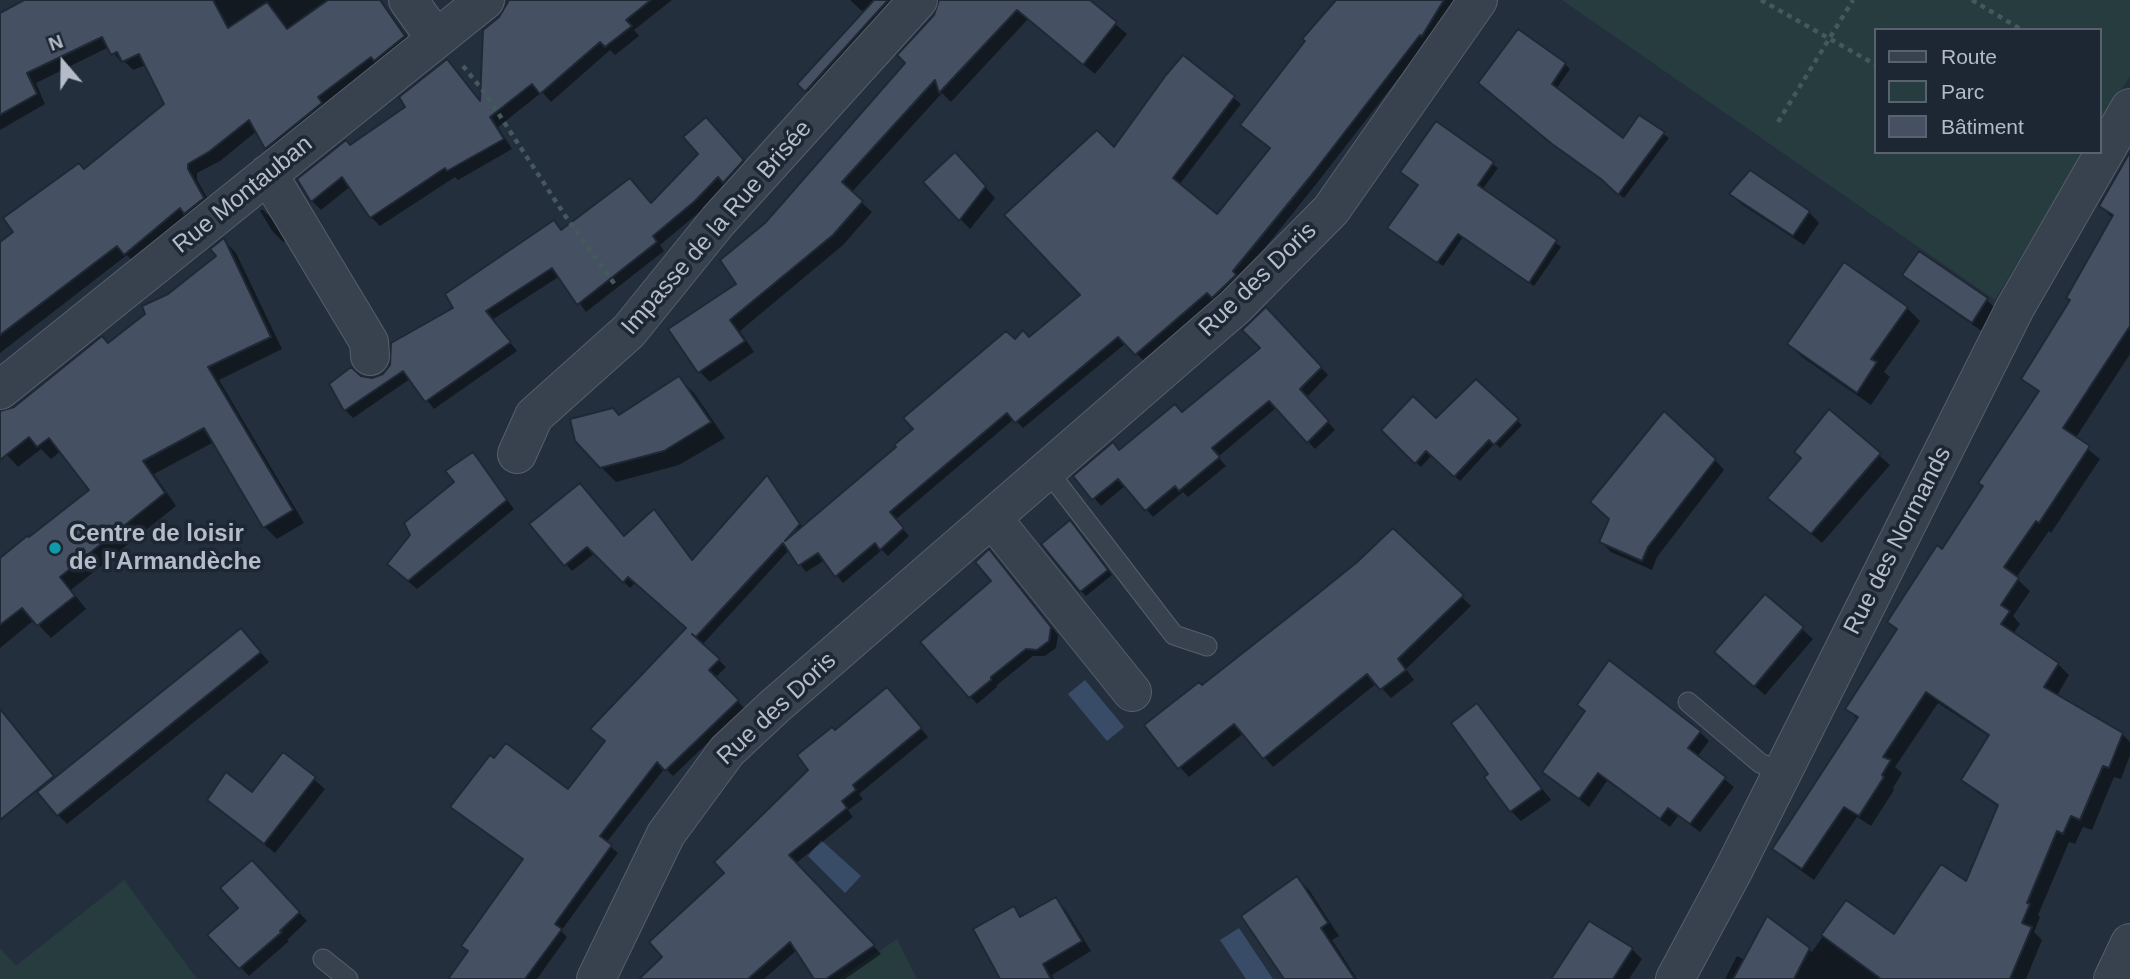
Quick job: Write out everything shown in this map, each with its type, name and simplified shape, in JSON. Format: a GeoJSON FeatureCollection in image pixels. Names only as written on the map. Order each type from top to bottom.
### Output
{"type":"FeatureCollection","features":[{"type":"Feature","properties":{"kind":"street"},"geometry":{"type":"LineString","coordinates":[[408,0],[449,52]]}},
{"type":"Feature","properties":{"kind":"street","name":"Impasse de la Rue Brisée"},"geometry":{"type":"LineString","coordinates":[[517,454],[534,416],[629,331],[718,222],[918,0]]}},
{"type":"Feature","properties":{"kind":"street","name":"Rue des Doris"},"geometry":{"type":"LineString","coordinates":[[596,979],[666,834],[727,751],[775,706],[1235,307],[1331,210],[1478,0]]}},
{"type":"Feature","properties":{"kind":"street","name":"Rue Montauban"},"geometry":{"type":"LineString","coordinates":[[0,390],[268,174],[449,52],[482,1]]}},
{"type":"Feature","properties":{"kind":"street","name":"Rue des Normands"},"geometry":{"type":"LineString","coordinates":[[1675,979],[1782,773],[2015,308],[2130,108]]}},
{"type":"Feature","properties":{"kind":"street"},"geometry":{"type":"LineString","coordinates":[[268,174],[369,342],[370,356]]}},
{"type":"Feature","properties":{"kind":"street"},"geometry":{"type":"LineString","coordinates":[[992,518],[1132,692]]}},
{"type":"Feature","properties":{"kind":"street"},"geometry":{"type":"LineString","coordinates":[[2113,979],[2130,943]]}},
{"type":"Feature","properties":{"kind":"lane"},"geometry":{"type":"LineString","coordinates":[[1047,470],[1174,635],[1207,646]]}},
{"type":"Feature","properties":{"kind":"lane"},"geometry":{"type":"LineString","coordinates":[[1688,702],[1760,763],[1782,773]]}},
{"type":"Feature","properties":{"kind":"lane"},"geometry":{"type":"LineString","coordinates":[[323,959],[348,979]]}},
{"type":"Feature","properties":{"kind":"path"},"geometry":{"type":"LineString","coordinates":[[1762,0],[1874,64]]}},
{"type":"Feature","properties":{"kind":"path"},"geometry":{"type":"LineString","coordinates":[[1778,122],[1853,0]]}},
{"type":"Feature","properties":{"kind":"path"},"geometry":{"type":"LineString","coordinates":[[1972,0],[2019,28]]}},
{"type":"Feature","properties":{"kind":"path"},"geometry":{"type":"LineString","coordinates":[[449,52],[485,93],[566,217],[638,318]]}},
{"type":"Feature","properties":{"kind":"green space"},"geometry":{"type":"Polygon","coordinates":[[[1562,0],[2130,0],[2130,76],[2102,121],[2102,28],[1874,28],[1874,154],[2082,154],[1995,300],[1562,0]]]}},
{"type":"Feature","properties":{"kind":"green space"},"geometry":{"type":"Polygon","coordinates":[[[124,880],[197,979],[0,979],[0,948],[16,966],[124,880]]]}},
{"type":"Feature","properties":{"kind":"green space"},"geometry":{"type":"Polygon","coordinates":[[[897,939],[917,979],[838,979],[897,939]]]}},
{"type":"Feature","properties":{"kind":"water"},"geometry":{"type":"Polygon","coordinates":[[[1085,680],[1124,727],[1107,741],[1068,694],[1085,680]]]}},
{"type":"Feature","properties":{"kind":"water"},"geometry":{"type":"Polygon","coordinates":[[[821,840],[861,876],[845,893],[808,856],[821,840]]]}},
{"type":"Feature","properties":{"kind":"water"},"geometry":{"type":"Polygon","coordinates":[[[1239,928],[1273,979],[1246,979],[1220,940],[1239,928]]]}},
{"type":"Feature","properties":{"kind":"building"},"geometry":{"type":"Polygon","coordinates":[[[24,0],[213,0],[228,28],[267,2],[287,29],[328,0],[380,0],[405,36],[374,61],[371,57],[318,97],[322,103],[265,149],[249,120],[210,151],[188,164],[188,169],[204,198],[184,214],[180,208],[124,255],[117,246],[0,335],[0,242],[13,232],[3,218],[79,163],[84,169],[164,104],[139,54],[122,62],[117,52],[111,55],[102,37],[27,73],[37,94],[0,115],[0,13],[24,0]]]}},
{"type":"Feature","properties":{"kind":"building"},"geometry":{"type":"Polygon","coordinates":[[[509,0],[651,0],[626,20],[632,26],[605,47],[600,42],[540,94],[532,84],[490,117],[504,139],[447,171],[445,168],[370,218],[342,177],[311,202],[297,179],[346,140],[350,145],[405,107],[399,97],[447,59],[480,101],[483,30],[499,17],[509,0]]]}},
{"type":"Feature","properties":{"kind":"building"},"geometry":{"type":"Polygon","coordinates":[[[874,0],[888,0],[805,92],[797,84],[874,0]]]}},
{"type":"Feature","properties":{"kind":"building"},"geometry":{"type":"Polygon","coordinates":[[[939,0],[1090,0],[1117,22],[1083,65],[1017,10],[939,93],[935,80],[842,182],[863,201],[833,235],[730,320],[745,341],[698,373],[668,329],[736,284],[720,260],[765,223],[905,63],[897,55],[934,15],[939,0]]]}},
{"type":"Feature","properties":{"kind":"building"},"geometry":{"type":"Polygon","coordinates":[[[1336,0],[1444,0],[1422,36],[1420,35],[1233,271],[1236,275],[1212,298],[1207,293],[1135,355],[1118,337],[1015,423],[1007,413],[890,512],[904,528],[880,550],[875,543],[835,577],[818,553],[798,566],[783,543],[696,637],[692,634],[720,659],[709,670],[739,700],[665,771],[657,762],[600,836],[612,845],[555,924],[562,929],[525,979],[448,979],[468,951],[461,946],[523,859],[450,807],[490,755],[494,758],[506,743],[568,789],[605,741],[590,729],[686,628],[628,577],[623,583],[587,547],[564,566],[529,524],[580,483],[624,536],[654,509],[692,560],[767,475],[800,524],[785,541],[896,447],[894,445],[913,429],[903,418],[1006,331],[1015,339],[1023,330],[1029,337],[1080,295],[1004,215],[1097,130],[1114,147],[1183,55],[1235,96],[1173,178],[1217,214],[1270,148],[1240,125],[1305,41],[1302,39],[1336,0]]]}},
{"type":"Feature","properties":{"kind":"building"},"geometry":{"type":"Polygon","coordinates":[[[1518,29],[1566,63],[1552,84],[1623,138],[1639,115],[1665,132],[1618,195],[1478,83],[1518,29]]]}},
{"type":"Feature","properties":{"kind":"building"},"geometry":{"type":"Polygon","coordinates":[[[706,117],[744,160],[723,183],[718,177],[695,201],[653,236],[657,242],[577,305],[552,268],[486,311],[511,342],[425,402],[403,371],[344,411],[329,384],[351,367],[361,376],[372,378],[383,374],[390,365],[391,343],[453,308],[445,294],[554,220],[561,230],[630,178],[651,203],[698,154],[683,137],[706,117]]]}},
{"type":"Feature","properties":{"kind":"building"},"geometry":{"type":"Polygon","coordinates":[[[1436,121],[1494,162],[1478,185],[1557,240],[1529,283],[1458,234],[1437,263],[1387,228],[1418,185],[1400,172],[1436,121]]]}},
{"type":"Feature","properties":{"kind":"building"},"geometry":{"type":"Polygon","coordinates":[[[955,152],[986,186],[959,221],[923,182],[955,152]]]}},
{"type":"Feature","properties":{"kind":"building"},"geometry":{"type":"Polygon","coordinates":[[[2130,152],[2130,326],[2063,428],[2090,446],[2039,523],[2036,521],[2004,567],[2019,578],[2001,605],[2010,611],[2001,624],[2059,663],[2044,687],[2123,733],[2109,768],[2103,766],[2080,820],[2071,816],[2063,834],[2057,831],[2027,903],[2030,904],[2022,923],[2032,927],[2010,979],[1881,979],[1821,935],[1846,900],[1894,934],[1941,864],[1966,881],[1998,805],[1961,780],[1989,735],[1926,692],[1883,757],[1891,760],[1882,775],[1884,777],[1859,816],[1844,807],[1802,869],[1772,849],[1858,717],[1845,709],[1897,629],[1887,622],[1937,545],[1942,549],[1983,486],[1978,483],[2039,391],[2021,379],[2070,300],[2066,298],[2113,215],[2099,206],[2130,152]]]}},
{"type":"Feature","properties":{"kind":"building"},"geometry":{"type":"Polygon","coordinates":[[[1750,170],[1810,211],[1793,236],[1729,194],[1750,170]]]}},
{"type":"Feature","properties":{"kind":"building"},"geometry":{"type":"Polygon","coordinates":[[[224,238],[271,337],[208,367],[293,510],[263,528],[204,428],[143,461],[165,493],[60,577],[75,596],[37,626],[22,608],[0,625],[0,558],[89,490],[49,438],[37,447],[29,437],[0,460],[0,411],[14,407],[102,336],[108,343],[145,314],[142,306],[168,294],[216,256],[210,249],[224,238]]]}},
{"type":"Feature","properties":{"kind":"building"},"geometry":{"type":"Polygon","coordinates":[[[1919,251],[1988,298],[1972,323],[1902,275],[1919,251]]]}},
{"type":"Feature","properties":{"kind":"building"},"geometry":{"type":"Polygon","coordinates":[[[1844,262],[1908,307],[1871,359],[1877,362],[1857,393],[1787,344],[1844,262]]]}},
{"type":"Feature","properties":{"kind":"building"},"geometry":{"type":"Polygon","coordinates":[[[1266,307],[1322,367],[1300,389],[1329,421],[1307,443],[1269,401],[1212,448],[1220,457],[1179,491],[1175,486],[1145,511],[1118,479],[1092,500],[1073,476],[1113,442],[1119,450],[1175,404],[1182,412],[1260,348],[1242,330],[1266,307]]]}},
{"type":"Feature","properties":{"kind":"building"},"geometry":{"type":"Polygon","coordinates":[[[679,376],[711,422],[664,451],[600,468],[575,441],[570,419],[613,408],[619,415],[679,376]]]}},
{"type":"Feature","properties":{"kind":"building"},"geometry":{"type":"Polygon","coordinates":[[[1476,379],[1519,419],[1494,445],[1489,440],[1454,477],[1426,451],[1415,464],[1381,430],[1413,396],[1436,418],[1476,379]]]}},
{"type":"Feature","properties":{"kind":"building"},"geometry":{"type":"Polygon","coordinates":[[[1829,409],[1881,453],[1811,534],[1767,498],[1801,458],[1794,452],[1829,409]]]}},
{"type":"Feature","properties":{"kind":"building"},"geometry":{"type":"Polygon","coordinates":[[[1664,411],[1716,459],[1648,547],[1642,561],[1599,542],[1609,519],[1590,502],[1664,411]]]}},
{"type":"Feature","properties":{"kind":"building"},"geometry":{"type":"Polygon","coordinates":[[[473,452],[507,500],[408,581],[387,564],[410,535],[404,523],[454,482],[445,471],[473,452]]]}},
{"type":"Feature","properties":{"kind":"building"},"geometry":{"type":"Polygon","coordinates":[[[1070,520],[1108,570],[1080,592],[1041,544],[1070,520]]]}},
{"type":"Feature","properties":{"kind":"building"},"geometry":{"type":"Polygon","coordinates":[[[1393,528],[1464,595],[1398,659],[1406,670],[1380,690],[1367,674],[1263,759],[1234,724],[1178,769],[1144,725],[1199,682],[1202,685],[1305,604],[1356,563],[1393,528]]]}},
{"type":"Feature","properties":{"kind":"building"},"geometry":{"type":"Polygon","coordinates":[[[989,549],[1051,627],[1049,641],[1037,650],[1026,649],[969,698],[920,642],[991,581],[975,562],[989,549]]]}},
{"type":"Feature","properties":{"kind":"building"},"geometry":{"type":"Polygon","coordinates":[[[1765,594],[1804,627],[1754,687],[1714,652],[1765,594]]]}},
{"type":"Feature","properties":{"kind":"building"},"geometry":{"type":"Polygon","coordinates":[[[241,628],[261,652],[57,816],[37,792],[241,628]]]}},
{"type":"Feature","properties":{"kind":"building"},"geometry":{"type":"Polygon","coordinates":[[[1609,660],[1701,731],[1688,748],[1726,777],[1690,824],[1668,808],[1660,819],[1598,773],[1579,799],[1542,772],[1585,711],[1577,705],[1609,660]]]}},
{"type":"Feature","properties":{"kind":"building"},"geometry":{"type":"Polygon","coordinates":[[[887,687],[922,728],[853,785],[856,790],[842,801],[847,808],[789,855],[875,945],[826,979],[814,979],[790,942],[748,979],[639,979],[662,957],[649,942],[724,873],[714,862],[808,770],[797,755],[832,727],[835,730],[887,687]]]}},
{"type":"Feature","properties":{"kind":"building"},"geometry":{"type":"Polygon","coordinates":[[[1477,703],[1542,789],[1510,812],[1484,777],[1488,774],[1451,723],[1477,703]]]}},
{"type":"Feature","properties":{"kind":"building"},"geometry":{"type":"Polygon","coordinates":[[[0,709],[54,776],[0,820],[0,709]]]}},
{"type":"Feature","properties":{"kind":"building"},"geometry":{"type":"Polygon","coordinates":[[[283,752],[316,777],[264,844],[207,800],[226,772],[252,792],[283,752]]]}},
{"type":"Feature","properties":{"kind":"building"},"geometry":{"type":"Polygon","coordinates":[[[252,860],[300,912],[280,931],[282,932],[239,969],[207,935],[238,908],[220,888],[252,860]]]}},
{"type":"Feature","properties":{"kind":"building"},"geometry":{"type":"Polygon","coordinates":[[[1297,876],[1328,923],[1321,928],[1355,979],[1284,979],[1241,916],[1297,876]]]}},
{"type":"Feature","properties":{"kind":"building"},"geometry":{"type":"Polygon","coordinates":[[[1056,897],[1082,941],[1043,964],[1051,979],[1000,979],[973,929],[1014,906],[1020,917],[1056,897]]]}},
{"type":"Feature","properties":{"kind":"building"},"geometry":{"type":"Polygon","coordinates":[[[1767,916],[1810,948],[1794,979],[1733,979],[1767,916]]]}},
{"type":"Feature","properties":{"kind":"building"},"geometry":{"type":"Polygon","coordinates":[[[1589,921],[1633,948],[1613,979],[1551,979],[1589,921]]]}},
{"type":"Feature","properties":{"kind":"place","name":"Centre de loisir de l'Armandèche"},"geometry":{"type":"Point","coordinates":[55,548]}}]}
